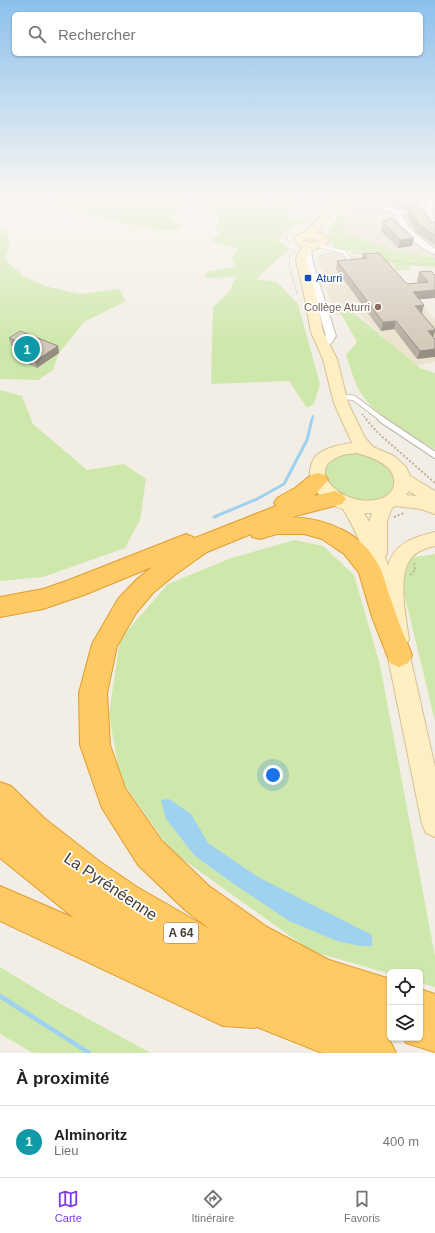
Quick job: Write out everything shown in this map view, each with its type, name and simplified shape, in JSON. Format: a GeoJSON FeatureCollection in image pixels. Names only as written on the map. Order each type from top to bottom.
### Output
{"type":"FeatureCollection","features":[{"type":"Feature","properties":{"kind":"highway"},"geometry":{"type":"LineString","coordinates":[[0,607],[43,599],[98,579],[269,510],[300,496],[310,488],[334,495]]}},
{"type":"Feature","properties":{"kind":"highway"},"geometry":{"type":"LineString","coordinates":[[334,495],[292,508],[199,546],[168,567],[145,586],[127,606],[105,644],[93,693],[95,745],[113,797],[150,853],[197,898],[254,940],[322,976],[387,997]]}},
{"type":"Feature","properties":{"kind":"highway"},"geometry":{"type":"LineString","coordinates":[[168,567],[224,542],[278,526],[301,526],[339,537],[358,552],[369,570],[399,655]]}},
{"type":"Feature","properties":{"kind":"highway","name":"La Pyrénéenne"},"geometry":{"type":"LineString","coordinates":[[0,797],[48,842],[103,885],[188,937],[268,976],[318,997],[387,1019]]}},
{"type":"Feature","properties":{"kind":"highway","name":"La Pyrénéenne"},"geometry":{"type":"LineString","coordinates":[[0,835],[36,867],[93,912],[142,945],[189,972],[264,1010],[376,1053]]}},
{"type":"Feature","properties":{"kind":"highway"},"geometry":{"type":"LineString","coordinates":[[0,903],[85,941],[223,1007],[264,1010]]}},
{"type":"Feature","properties":{"kind":"highway"},"geometry":{"type":"LineString","coordinates":[[423,1009],[435,1012]]}},
{"type":"Feature","properties":{"kind":"highway"},"geometry":{"type":"LineString","coordinates":[[423,1030],[435,1033]]}},
{"type":"Feature","properties":{"kind":"main road"},"geometry":{"type":"LineString","coordinates":[[308,246],[296,254],[296,265],[305,295],[311,304],[317,332],[330,359],[340,400],[358,440],[367,450]]}},
{"type":"Feature","properties":{"kind":"main road"},"geometry":{"type":"LineString","coordinates":[[337,451],[341,440],[340,400]]}},
{"type":"Feature","properties":{"kind":"main road"},"geometry":{"type":"LineString","coordinates":[[435,498],[403,479],[398,469],[390,461],[380,454],[367,450],[351,448],[337,451],[327,455],[320,462],[317,470],[334,495],[361,522],[378,560],[435,824]]}},
{"type":"Feature","properties":{"kind":"main road"},"geometry":{"type":"LineString","coordinates":[[378,560],[378,521],[389,502],[399,494],[403,479]]}},
{"type":"Feature","properties":{"kind":"main road"},"geometry":{"type":"LineString","coordinates":[[334,495],[373,507],[389,502],[423,503],[435,508]]}},
{"type":"Feature","properties":{"kind":"main road"},"geometry":{"type":"LineString","coordinates":[[399,655],[394,581],[398,564],[407,548],[425,540],[435,539]]}},
{"type":"Feature","properties":{"kind":"street"},"geometry":{"type":"LineString","coordinates":[[314,246],[309,263],[326,315],[331,336],[324,345]]}},
{"type":"Feature","properties":{"kind":"lane"},"geometry":{"type":"LineString","coordinates":[[329,246],[344,252],[349,259]]}},
{"type":"Feature","properties":{"kind":"lane"},"geometry":{"type":"LineString","coordinates":[[340,400],[354,398],[392,427],[435,455]]}},
{"type":"Feature","properties":{"kind":"path"},"geometry":{"type":"LineString","coordinates":[[344,252],[370,256]]}},
{"type":"Feature","properties":{"kind":"path"},"geometry":{"type":"LineString","coordinates":[[377,258],[415,264],[435,264]]}},
{"type":"Feature","properties":{"kind":"shaded area"},"geometry":{"type":"Polygon","coordinates":[[[381,246],[435,246],[435,258],[427,256],[392,250],[381,246]]]}},
{"type":"Feature","properties":{"kind":"shaded area","name":"Collège Aturri"},"geometry":{"type":"Polygon","coordinates":[[[334,251],[390,263],[435,320],[435,362],[416,366],[356,312],[335,315],[326,287],[329,287],[326,282],[330,281],[319,266],[316,258],[317,255],[334,251]]]}},
{"type":"Feature","properties":{"kind":"green space"},"geometry":{"type":"Polygon","coordinates":[[[0,246],[10,246],[5,259],[24,277],[49,287],[80,294],[119,289],[126,301],[84,322],[59,353],[53,370],[38,380],[0,379],[0,246]]]}},
{"type":"Feature","properties":{"kind":"green space"},"geometry":{"type":"Polygon","coordinates":[[[231,246],[286,246],[289,249],[256,279],[277,282],[298,304],[320,384],[314,404],[307,408],[289,381],[211,384],[213,307],[229,292],[236,277],[205,278],[206,272],[236,267],[231,258],[238,248],[231,246]]]}},
{"type":"Feature","properties":{"kind":"green space"},"geometry":{"type":"Polygon","coordinates":[[[334,246],[381,246],[392,250],[435,258],[435,268],[409,265],[411,270],[396,270],[392,263],[341,249],[336,249],[334,246]]]}},
{"type":"Feature","properties":{"kind":"green space"},"geometry":{"type":"Polygon","coordinates":[[[350,305],[354,313],[420,368],[435,373],[435,449],[384,418],[360,392],[346,355],[357,342],[337,307],[350,305]]]}},
{"type":"Feature","properties":{"kind":"green space"},"geometry":{"type":"Polygon","coordinates":[[[0,390],[22,396],[33,424],[87,470],[124,464],[146,479],[140,520],[125,548],[43,577],[0,581],[0,390]]]}},
{"type":"Feature","properties":{"kind":"green space"},"geometry":{"type":"Polygon","coordinates":[[[346,454],[367,455],[380,461],[386,466],[393,478],[391,490],[386,495],[378,499],[365,501],[352,499],[340,493],[331,486],[326,477],[326,468],[332,460],[346,454]]]}},
{"type":"Feature","properties":{"kind":"green space"},"geometry":{"type":"Polygon","coordinates":[[[295,540],[323,546],[354,575],[380,665],[435,956],[435,987],[423,984],[423,969],[387,969],[387,973],[311,951],[171,851],[120,778],[109,714],[120,639],[168,584],[231,558],[295,540]]]}},
{"type":"Feature","properties":{"kind":"green space"},"geometry":{"type":"Polygon","coordinates":[[[435,554],[435,721],[401,581],[409,558],[435,554]]]}},
{"type":"Feature","properties":{"kind":"green space"},"geometry":{"type":"Polygon","coordinates":[[[0,967],[59,1003],[151,1053],[33,1053],[0,1034],[0,967]]]}},
{"type":"Feature","properties":{"kind":"water"},"geometry":{"type":"Polygon","coordinates":[[[169,799],[191,814],[208,843],[258,877],[372,935],[372,946],[360,946],[337,941],[289,921],[195,856],[166,819],[161,800],[169,799]]]}},
{"type":"Feature","properties":{"kind":"building"},"geometry":{"type":"Polygon","coordinates":[[[379,253],[407,284],[428,282],[419,272],[431,271],[435,275],[435,290],[413,292],[424,305],[415,306],[435,329],[428,331],[435,339],[435,349],[420,351],[396,321],[383,322],[337,261],[367,258],[363,254],[379,253]]]}},
{"type":"Feature","properties":{"kind":"building"},"geometry":{"type":"Polygon","coordinates":[[[20,331],[58,346],[35,361],[24,357],[35,349],[9,338],[20,331]]]}},
{"type":"Feature","properties":{"kind":"waterway"},"geometry":{"type":"LineString","coordinates":[[312,420],[313,416]]}},
{"type":"Feature","properties":{"kind":"waterway"},"geometry":{"type":"LineString","coordinates":[[214,517],[257,499],[284,484],[307,440],[312,419]]}},
{"type":"Feature","properties":{"kind":"waterway"},"geometry":{"type":"LineString","coordinates":[[0,996],[89,1053]]}},
{"type":"Feature","properties":{"kind":"place","name":"Aturri"},"geometry":{"type":"Point","coordinates":[308,278]}},
{"type":"Feature","properties":{"kind":"place","name":"Collège Aturri"},"geometry":{"type":"Point","coordinates":[378,307]}},
{"type":"Feature","properties":{"kind":"place","name":"Alminoritz"},"geometry":{"type":"Point","coordinates":[27,349]}}]}
